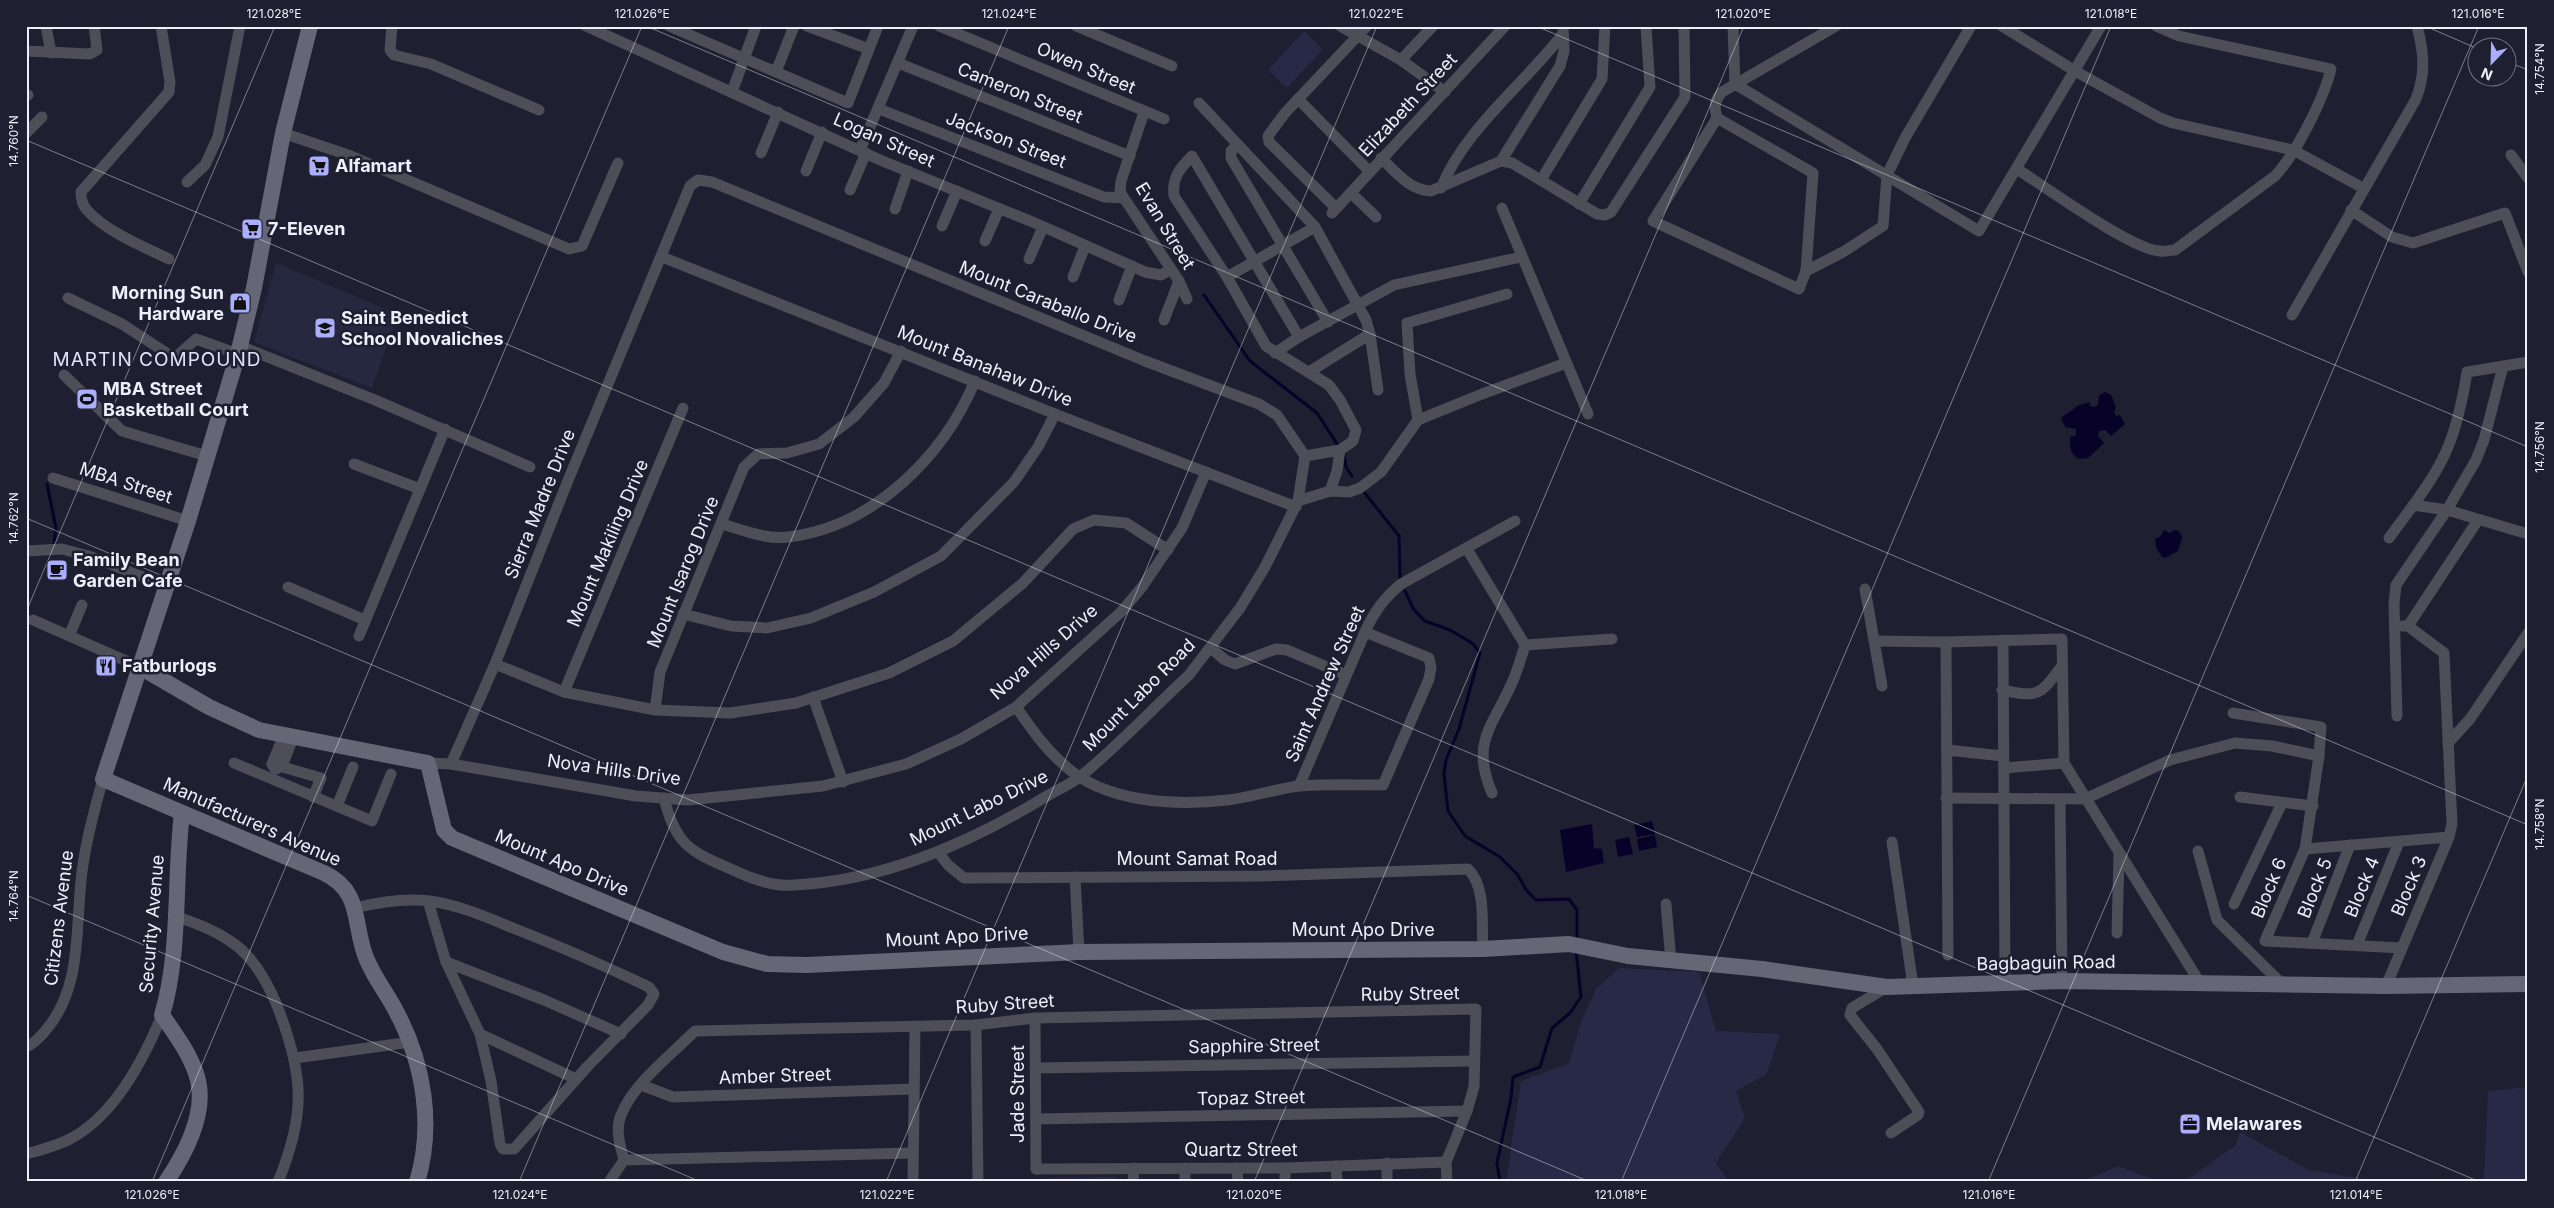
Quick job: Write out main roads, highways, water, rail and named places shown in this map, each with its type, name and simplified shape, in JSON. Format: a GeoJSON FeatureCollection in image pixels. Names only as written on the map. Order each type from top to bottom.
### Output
{"type":"FeatureCollection","features":[{"type":"Feature","properties":{"kind":"waterway"},"geometry":{"type":"LineString","coordinates":[[1204,295],[1250,361],[1317,413],[1339,447]]}},
{"type":"Feature","properties":{"kind":"waterway"},"geometry":{"type":"LineString","coordinates":[[1344,454],[1346,467],[1352,476]]}},
{"type":"Feature","properties":{"kind":"waterway"},"geometry":{"type":"LineString","coordinates":[[47,484],[56,528],[54,544]]}},
{"type":"Feature","properties":{"kind":"waterway"},"geometry":{"type":"LineString","coordinates":[[1364,492],[1399,536],[1400,579]]}},
{"type":"Feature","properties":{"kind":"waterway"},"geometry":{"type":"LineString","coordinates":[[1405,591],[1414,610],[1425,621],[1450,630],[1472,643],[1480,653],[1459,729],[1446,760],[1444,774],[1448,811],[1465,836],[1500,857],[1517,874],[1527,891],[1536,900],[1569,899],[1577,910],[1577,942]]}},
{"type":"Feature","properties":{"kind":"waterway"},"geometry":{"type":"LineString","coordinates":[[1500,1182],[1497,1163],[1511,1098],[1513,1077],[1540,1067],[1552,1028],[1570,1013],[1581,997],[1576,951]]}},
{"type":"Feature","properties":{"kind":"place","name":"Alfamart"},"geometry":{"type":"Point","coordinates":[319,166]}},
{"type":"Feature","properties":{"kind":"place","name":"7-Eleven"},"geometry":{"type":"Point","coordinates":[252,229]}},
{"type":"Feature","properties":{"kind":"place","name":"Morning Sun Hardware"},"geometry":{"type":"Point","coordinates":[240,303]}},
{"type":"Feature","properties":{"kind":"place","name":"Saint Benedict School Novaliches"},"geometry":{"type":"Point","coordinates":[325,328]}},
{"type":"Feature","properties":{"kind":"place","name":"MBA Street Basketball Court"},"geometry":{"type":"Point","coordinates":[87,399]}},
{"type":"Feature","properties":{"kind":"place","name":"Family Bean Garden Cafe"},"geometry":{"type":"Point","coordinates":[57,570]}},
{"type":"Feature","properties":{"kind":"place","name":"Fatburlogs"},"geometry":{"type":"Point","coordinates":[106,666]}},
{"type":"Feature","properties":{"kind":"place","name":"Melawares"},"geometry":{"type":"Point","coordinates":[2190,1124]}},
{"type":"Feature","properties":{"kind":"district","name":"MARTIN COMPOUND"},"geometry":{"type":"Point","coordinates":[157,359]}}]}
